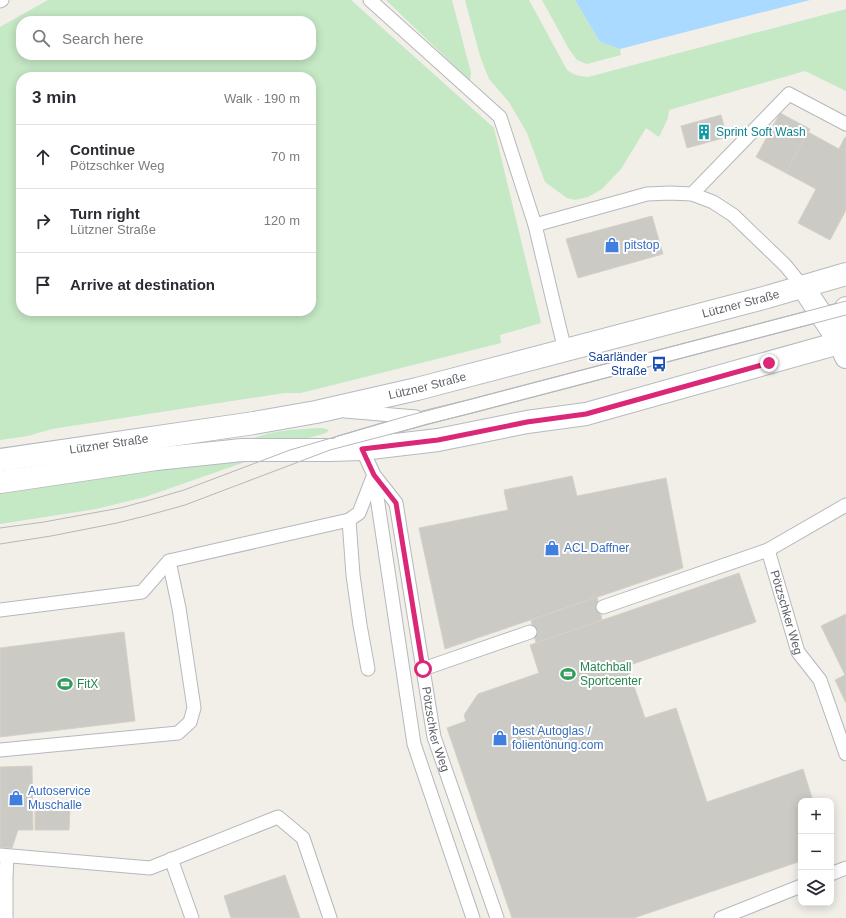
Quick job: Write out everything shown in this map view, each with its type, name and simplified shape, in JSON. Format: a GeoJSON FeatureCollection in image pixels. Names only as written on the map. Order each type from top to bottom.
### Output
{"type":"FeatureCollection","features":[{"type":"Feature","properties":{"kind":"main road","name":"Lützner Straße"},"geometry":{"type":"LineString","coordinates":[[0,460],[254,423],[325,410],[416,389],[760,299],[846,274]]}},
{"type":"Feature","properties":{"kind":"main road"},"geometry":{"type":"LineString","coordinates":[[803,286],[844,347]]}},
{"type":"Feature","properties":{"kind":"main road"},"geometry":{"type":"LineString","coordinates":[[844,347],[841,327],[846,308]]}},
{"type":"Feature","properties":{"kind":"main road","name":"Lützner Straße"},"geometry":{"type":"LineString","coordinates":[[0,482],[156,459],[242,450],[362,449],[438,440],[527,422],[586,414],[844,347]]}},
{"type":"Feature","properties":{"kind":"lane"},"geometry":{"type":"LineString","coordinates":[[370,0],[500,117],[535,225],[565,350]]}},
{"type":"Feature","properties":{"kind":"lane"},"geometry":{"type":"LineString","coordinates":[[692,194],[789,94],[846,124]]}},
{"type":"Feature","properties":{"kind":"lane"},"geometry":{"type":"LineString","coordinates":[[535,225],[647,194],[670,192],[692,194],[713,202],[733,215],[785,265],[803,286]]}},
{"type":"Feature","properties":{"kind":"lane"},"geometry":{"type":"LineString","coordinates":[[316,450],[423,418],[846,308]]}},
{"type":"Feature","properties":{"kind":"lane"},"geometry":{"type":"LineString","coordinates":[[325,410],[423,418]]}},
{"type":"Feature","properties":{"kind":"lane","name":"Pötzschker Weg"},"geometry":{"type":"LineString","coordinates":[[362,449],[374,475],[396,503],[434,737],[497,918]]}},
{"type":"Feature","properties":{"kind":"lane"},"geometry":{"type":"LineString","coordinates":[[0,610],[142,592],[169,561],[349,520],[359,513],[374,475]]}},
{"type":"Feature","properties":{"kind":"lane"},"geometry":{"type":"LineString","coordinates":[[374,475],[414,744],[473,918]]}},
{"type":"Feature","properties":{"kind":"lane"},"geometry":{"type":"LineString","coordinates":[[603,607],[768,550],[846,505]]}},
{"type":"Feature","properties":{"kind":"lane"},"geometry":{"type":"LineString","coordinates":[[349,520],[353,575],[368,669]]}},
{"type":"Feature","properties":{"kind":"lane","name":"Pötzschker Weg"},"geometry":{"type":"LineString","coordinates":[[768,550],[798,652],[820,680],[845,746]]}},
{"type":"Feature","properties":{"kind":"lane"},"geometry":{"type":"LineString","coordinates":[[0,750],[178,733],[190,722],[194,708],[179,608],[169,561]]}},
{"type":"Feature","properties":{"kind":"lane"},"geometry":{"type":"LineString","coordinates":[[423,669],[530,632]]}},
{"type":"Feature","properties":{"kind":"lane"},"geometry":{"type":"LineString","coordinates":[[6,918],[6,878],[4,856],[150,868],[278,817],[303,838],[330,918]]}},
{"type":"Feature","properties":{"kind":"lane"},"geometry":{"type":"LineString","coordinates":[[171,859],[192,918]]}},
{"type":"Feature","properties":{"kind":"lane"},"geometry":{"type":"LineString","coordinates":[[834,873],[846,868]]}},
{"type":"Feature","properties":{"kind":"lane"},"geometry":{"type":"LineString","coordinates":[[721,918],[798,887]]}},
{"type":"Feature","properties":{"kind":"green space"},"geometry":{"type":"Polygon","coordinates":[[[48,0],[351,0],[494,128],[541,323],[500,335],[501,343],[301,393],[284,393],[52,429],[28,436],[0,440],[0,27],[16,18],[16,60],[316,60],[316,16],[20,16],[48,0]]]}},
{"type":"Feature","properties":{"kind":"green space"},"geometry":{"type":"Polygon","coordinates":[[[386,0],[452,0],[471,73],[470,81],[386,0]]]}},
{"type":"Feature","properties":{"kind":"green space"},"geometry":{"type":"Polygon","coordinates":[[[465,0],[529,0],[567,70],[577,75],[588,77],[846,9],[846,91],[805,71],[669,110],[668,118],[659,137],[646,128],[621,169],[602,189],[588,197],[575,200],[567,198],[545,182],[527,133],[509,102],[489,79],[480,56],[465,0]]]}},
{"type":"Feature","properties":{"kind":"green space"},"geometry":{"type":"Polygon","coordinates":[[[542,0],[575,0],[600,42],[620,49],[621,55],[587,64],[577,60],[569,49],[542,0]]]}},
{"type":"Feature","properties":{"kind":"green space"},"geometry":{"type":"Polygon","coordinates":[[[323,428],[329,430],[326,433],[301,440],[251,439],[278,432],[323,428]]]}},
{"type":"Feature","properties":{"kind":"green space"},"geometry":{"type":"Polygon","coordinates":[[[237,461],[245,462],[145,497],[96,509],[0,524],[0,494],[153,470],[237,461]]]}},
{"type":"Feature","properties":{"kind":"water"},"geometry":{"type":"Polygon","coordinates":[[[575,0],[810,0],[620,49],[600,42],[575,0]]]}},
{"type":"Feature","properties":{"kind":"building"},"geometry":{"type":"Polygon","coordinates":[[[780,113],[810,129],[786,173],[756,157],[780,113]]]}},
{"type":"Feature","properties":{"kind":"building","name":"Sprint Soft Wash"},"geometry":{"type":"Polygon","coordinates":[[[721,115],[727,137],[687,148],[681,126],[721,115]]]}},
{"type":"Feature","properties":{"kind":"building"},"geometry":{"type":"Polygon","coordinates":[[[808,132],[839,149],[845,137],[846,138],[846,210],[830,240],[798,223],[816,189],[786,173],[808,132]]]}},
{"type":"Feature","properties":{"kind":"building"},"geometry":{"type":"Polygon","coordinates":[[[652,216],[663,254],[578,278],[566,239],[652,216]]]}},
{"type":"Feature","properties":{"kind":"building","name":"ACL Daffner"},"geometry":{"type":"Polygon","coordinates":[[[572,476],[577,496],[666,478],[683,568],[445,649],[419,528],[508,510],[504,490],[572,476]]]}},
{"type":"Feature","properties":{"kind":"building"},"geometry":{"type":"Polygon","coordinates":[[[739,573],[756,622],[627,666],[645,718],[676,708],[707,802],[803,769],[812,798],[798,798],[798,862],[634,918],[512,918],[447,728],[466,721],[464,715],[478,694],[539,673],[530,645],[739,573]]]}},
{"type":"Feature","properties":{"kind":"building"},"geometry":{"type":"Polygon","coordinates":[[[597,597],[602,620],[536,643],[531,620],[597,597]]]}},
{"type":"Feature","properties":{"kind":"building"},"geometry":{"type":"Polygon","coordinates":[[[846,614],[846,703],[835,680],[845,675],[821,626],[846,614]]]}},
{"type":"Feature","properties":{"kind":"building","name":"FitX"},"geometry":{"type":"Polygon","coordinates":[[[124,632],[135,721],[0,737],[0,648],[124,632]]]}},
{"type":"Feature","properties":{"kind":"building","name":"Autoservice Muschalle"},"geometry":{"type":"Polygon","coordinates":[[[32,766],[33,830],[18,830],[12,848],[0,847],[0,767],[32,766]]]}},
{"type":"Feature","properties":{"kind":"building"},"geometry":{"type":"Polygon","coordinates":[[[35,809],[70,809],[69,830],[35,830],[35,809]]]}},
{"type":"Feature","properties":{"kind":"building"},"geometry":{"type":"Polygon","coordinates":[[[285,875],[300,918],[231,918],[224,896],[285,875]]]}},
{"type":"Feature","properties":{"kind":"tram line"},"geometry":{"type":"LineString","coordinates":[[0,528],[44,522],[120,508],[150,500],[184,490],[290,450],[407,416],[846,301]]}},
{"type":"Feature","properties":{"kind":"tram line"},"geometry":{"type":"LineString","coordinates":[[0,544],[51,536],[149,515],[185,505],[330,450],[846,315]]}},
{"type":"Feature","properties":{"kind":"place","name":"Sprint Soft Wash"},"geometry":{"type":"Point","coordinates":[704,132]}},
{"type":"Feature","properties":{"kind":"place","name":"pitstop"},"geometry":{"type":"Point","coordinates":[612,245]}},
{"type":"Feature","properties":{"kind":"place","name":"Saarländer Straße"},"geometry":{"type":"Point","coordinates":[659,364]}},
{"type":"Feature","properties":{"kind":"place","name":"ACL Daffner"},"geometry":{"type":"Point","coordinates":[552,548]}},
{"type":"Feature","properties":{"kind":"place","name":"Matchball Sportcenter"},"geometry":{"type":"Point","coordinates":[568,674]}},
{"type":"Feature","properties":{"kind":"place","name":"FitX"},"geometry":{"type":"Point","coordinates":[65,684]}},
{"type":"Feature","properties":{"kind":"place","name":"best Autoglas / folientönung.com"},"geometry":{"type":"Point","coordinates":[500,738]}},
{"type":"Feature","properties":{"kind":"place","name":"Autoservice Muschalle"},"geometry":{"type":"Point","coordinates":[16,798]}},
{"type":"Feature","properties":{"kind":"route"},"geometry":{"type":"LineString","coordinates":[[423,669],[396,503],[374,475],[362,449],[438,440],[527,422],[586,414],[769,363]]}}]}
